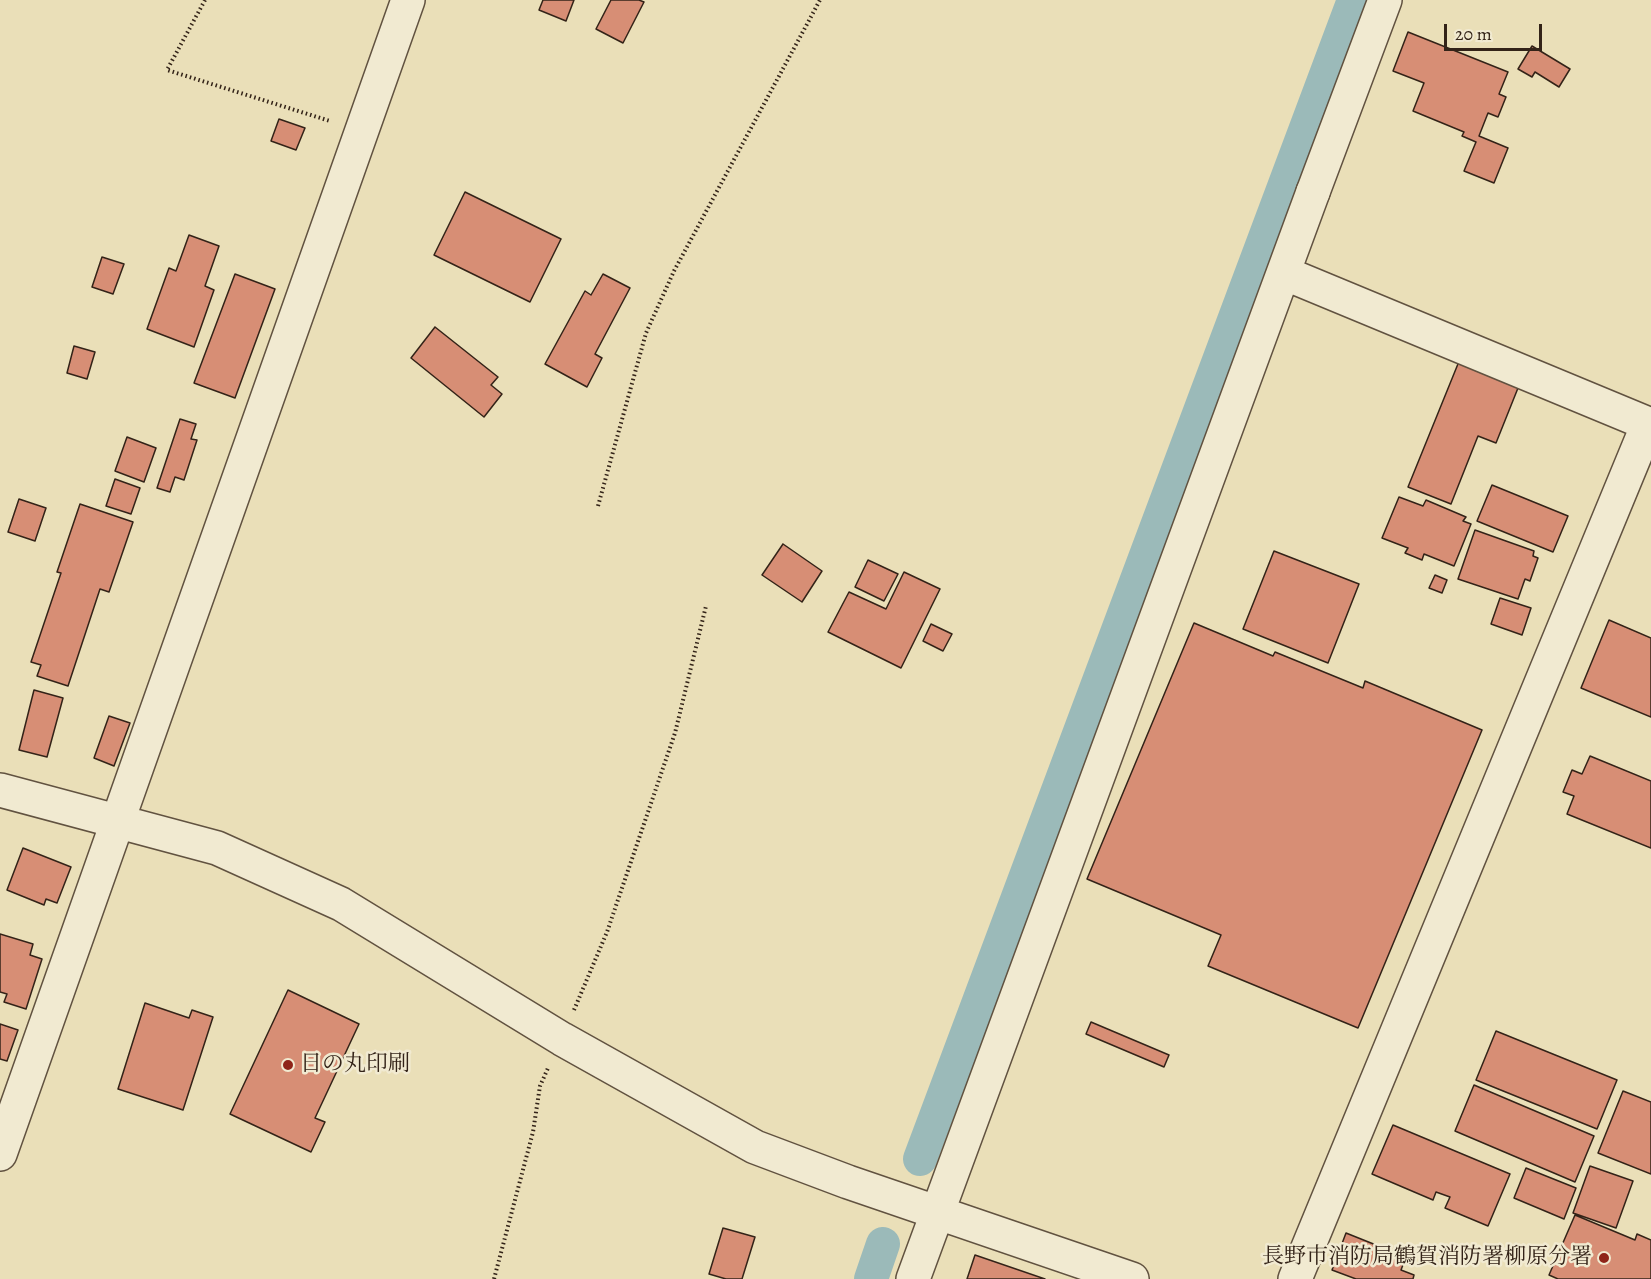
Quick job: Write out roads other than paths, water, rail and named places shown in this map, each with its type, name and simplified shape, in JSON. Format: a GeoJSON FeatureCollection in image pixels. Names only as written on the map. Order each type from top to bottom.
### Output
{"type":"FeatureCollection","features":[{"type":"Feature","properties":{"kind":"street"},"geometry":{"type":"LineString","coordinates":[[0,1154],[408,0]]}},
{"type":"Feature","properties":{"kind":"street"},"geometry":{"type":"LineString","coordinates":[[913,1279],[1312,192],[1385,0]]}},
{"type":"Feature","properties":{"kind":"street"},"geometry":{"type":"LineString","coordinates":[[1284,273],[1650,425],[1295,1279]]}},
{"type":"Feature","properties":{"kind":"street"},"geometry":{"type":"LineString","coordinates":[[0,790],[217,848],[341,904],[562,1039],[755,1147],[848,1182],[939,1211],[1132,1279]]}},
{"type":"Feature","properties":{"kind":"waterway"},"geometry":{"type":"LineString","coordinates":[[920,1159],[1354,0]]}},
{"type":"Feature","properties":{"kind":"waterway"},"geometry":{"type":"LineString","coordinates":[[871,1279],[883,1244]]}},
{"type":"Feature","properties":{"kind":"place","name":"日の丸印刷"},"geometry":{"type":"Point","coordinates":[288,1065]}},
{"type":"Feature","properties":{"kind":"place","name":"長野市消防局鶴賀消防署柳原分署"},"geometry":{"type":"Point","coordinates":[1604,1258]}}]}
